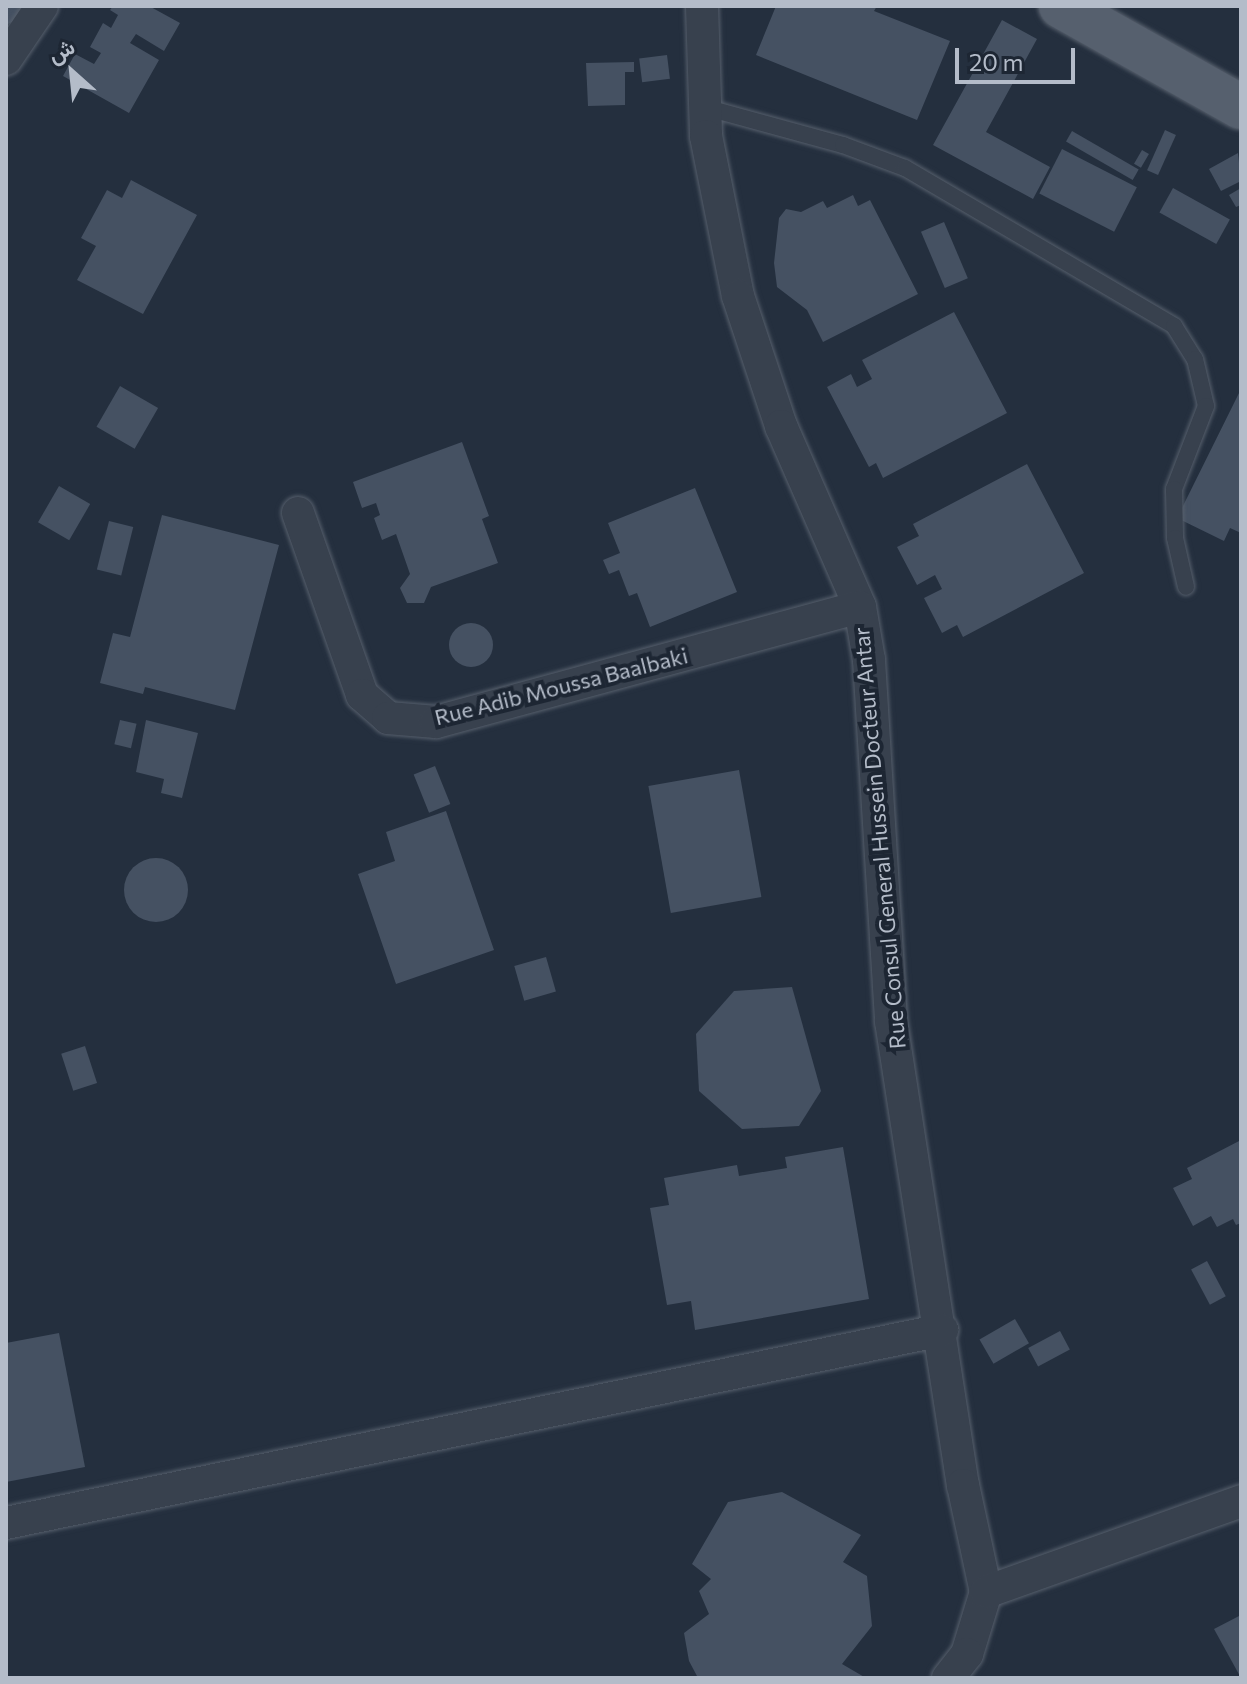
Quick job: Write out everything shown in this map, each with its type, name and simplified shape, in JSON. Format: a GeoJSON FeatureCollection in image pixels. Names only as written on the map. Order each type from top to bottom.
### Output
{"type":"FeatureCollection","features":[{"type":"Feature","properties":{"kind":"main road"},"geometry":{"type":"LineString","coordinates":[[1061,6],[1241,107]]}},
{"type":"Feature","properties":{"kind":"street"},"geometry":{"type":"LineString","coordinates":[[6,59],[42,6]]}},
{"type":"Feature","properties":{"kind":"street","name":"Rue Consul General Hussein Docteur Antar"},"geometry":{"type":"LineString","coordinates":[[702,6],[704,107],[738,296],[781,426],[860,607],[869,660],[891,1021],[942,1330],[963,1485],[986,1592]]}},
{"type":"Feature","properties":{"kind":"street","name":"Rue Adib Moussa Baalbaki"},"geometry":{"type":"LineString","coordinates":[[298,513],[362,695],[388,718],[436,722],[860,607]]}},
{"type":"Feature","properties":{"kind":"street"},"geometry":{"type":"LineString","coordinates":[[6,1523],[942,1330]]}},
{"type":"Feature","properties":{"kind":"street"},"geometry":{"type":"LineString","coordinates":[[966,1670],[986,1592],[1241,1501]]}},
{"type":"Feature","properties":{"kind":"lane"},"geometry":{"type":"LineString","coordinates":[[704,107],[843,145],[905,168],[1174,326],[1195,359],[1206,406],[1174,489],[1175,538],[1186,587]]}},
{"type":"Feature","properties":{"kind":"building"},"geometry":{"type":"Polygon","coordinates":[[[6,6],[27,6],[30,13],[6,25],[6,6]]]}},
{"type":"Feature","properties":{"kind":"building"},"geometry":{"type":"Polygon","coordinates":[[[113,6],[149,6],[180,23],[164,51],[136,34],[130,43],[159,60],[129,113],[63,76],[75,54],[94,64],[101,53],[90,47],[103,23],[111,28],[118,15],[110,10],[113,6]]]}},
{"type":"Feature","properties":{"kind":"building"},"geometry":{"type":"Polygon","coordinates":[[[776,6],[877,6],[874,11],[950,41],[917,120],[756,55],[776,6]]]}},
{"type":"Feature","properties":{"kind":"building"},"geometry":{"type":"Polygon","coordinates":[[[1002,20],[1037,39],[986,132],[1050,167],[1033,199],[933,145],[1002,20]]]}},
{"type":"Feature","properties":{"kind":"building"},"geometry":{"type":"Polygon","coordinates":[[[667,55],[670,79],[642,82],[639,58],[667,55]]]}},
{"type":"Feature","properties":{"kind":"building"},"geometry":{"type":"Polygon","coordinates":[[[634,62],[634,72],[625,72],[625,105],[588,106],[586,63],[634,62]]]}},
{"type":"Feature","properties":{"kind":"building"},"geometry":{"type":"Polygon","coordinates":[[[1165,130],[1176,135],[1158,175],[1147,170],[1165,130]]]}},
{"type":"Feature","properties":{"kind":"building"},"geometry":{"type":"Polygon","coordinates":[[[1072,131],[1139,170],[1133,180],[1066,141],[1072,131]]]}},
{"type":"Feature","properties":{"kind":"building"},"geometry":{"type":"Polygon","coordinates":[[[1062,149],[1137,187],[1114,232],[1039,194],[1062,149]]]}},
{"type":"Feature","properties":{"kind":"building"},"geometry":{"type":"Polygon","coordinates":[[[1142,150],[1149,154],[1141,168],[1134,164],[1142,150]]]}},
{"type":"Feature","properties":{"kind":"building"},"geometry":{"type":"Polygon","coordinates":[[[1238,153],[1241,181],[1221,191],[1209,169],[1238,153]]]}},
{"type":"Feature","properties":{"kind":"building"},"geometry":{"type":"Polygon","coordinates":[[[131,180],[197,215],[143,314],[77,280],[96,246],[81,238],[107,190],[122,198],[131,180]]]}},
{"type":"Feature","properties":{"kind":"building"},"geometry":{"type":"Polygon","coordinates":[[[1173,188],[1230,220],[1216,244],[1159,212],[1173,188]]]}},
{"type":"Feature","properties":{"kind":"building"},"geometry":{"type":"Polygon","coordinates":[[[1241,188],[1241,205],[1236,207],[1229,195],[1241,188]]]}},
{"type":"Feature","properties":{"kind":"building"},"geometry":{"type":"Polygon","coordinates":[[[853,195],[858,206],[870,200],[918,294],[823,342],[807,310],[777,287],[774,263],[779,218],[786,209],[801,212],[823,201],[827,208],[853,195]]]}},
{"type":"Feature","properties":{"kind":"building"},"geometry":{"type":"Polygon","coordinates":[[[944,222],[968,278],[945,288],[921,232],[944,222]]]}},
{"type":"Feature","properties":{"kind":"building"},"geometry":{"type":"Polygon","coordinates":[[[954,312],[1007,413],[883,478],[876,463],[869,467],[827,387],[851,374],[857,387],[872,379],[862,360],[954,312]]]}},
{"type":"Feature","properties":{"kind":"building"},"geometry":{"type":"Polygon","coordinates":[[[120,386],[158,408],[135,449],[96,427],[120,386]]]}},
{"type":"Feature","properties":{"kind":"building"},"geometry":{"type":"Polygon","coordinates":[[[1241,389],[1241,533],[1230,528],[1224,541],[1177,518],[1241,389]]]}},
{"type":"Feature","properties":{"kind":"building"},"geometry":{"type":"Polygon","coordinates":[[[462,442],[489,516],[482,519],[498,563],[431,587],[424,603],[407,603],[400,588],[410,574],[396,534],[382,540],[374,518],[380,515],[376,503],[362,508],[353,482],[462,442]]]}},
{"type":"Feature","properties":{"kind":"building"},"geometry":{"type":"Polygon","coordinates":[[[1027,464],[1084,573],[963,637],[957,625],[942,633],[924,598],[942,589],[935,575],[917,585],[897,547],[919,536],[913,524],[1027,464]]]}},
{"type":"Feature","properties":{"kind":"building"},"geometry":{"type":"Polygon","coordinates":[[[59,486],[90,504],[69,540],[38,522],[59,486]]]}},
{"type":"Feature","properties":{"kind":"building"},"geometry":{"type":"Polygon","coordinates":[[[695,488],[737,592],[650,627],[637,593],[629,596],[619,570],[609,574],[603,560],[620,553],[608,523],[695,488]]]}},
{"type":"Feature","properties":{"kind":"building"},"geometry":{"type":"Polygon","coordinates":[[[162,515],[279,545],[235,710],[145,687],[143,694],[100,683],[113,633],[130,637],[162,515]]]}},
{"type":"Feature","properties":{"kind":"building"},"geometry":{"type":"Polygon","coordinates":[[[109,521],[133,527],[121,576],[97,570],[109,521]]]}},
{"type":"Feature","properties":{"kind":"building"},"geometry":{"type":"Polygon","coordinates":[[[471,623],[487,629],[493,645],[487,661],[471,667],[455,661],[449,645],[455,629],[471,623]]]}},
{"type":"Feature","properties":{"kind":"building"},"geometry":{"type":"Polygon","coordinates":[[[120,720],[137,724],[131,748],[114,744],[120,720]]]}},
{"type":"Feature","properties":{"kind":"building"},"geometry":{"type":"Polygon","coordinates":[[[146,720],[198,733],[182,798],[161,793],[164,779],[136,772],[146,720]]]}},
{"type":"Feature","properties":{"kind":"building"},"geometry":{"type":"Polygon","coordinates":[[[435,766],[450,804],[429,813],[414,775],[435,766]]]}},
{"type":"Feature","properties":{"kind":"building"},"geometry":{"type":"Polygon","coordinates":[[[739,770],[761,897],[671,913],[648,786],[739,770]]]}},
{"type":"Feature","properties":{"kind":"building"},"geometry":{"type":"Polygon","coordinates":[[[446,811],[494,950],[396,984],[358,874],[395,861],[386,832],[446,811]]]}},
{"type":"Feature","properties":{"kind":"building"},"geometry":{"type":"Polygon","coordinates":[[[156,858],[174,864],[182,872],[188,890],[182,908],[174,916],[156,922],[138,916],[130,908],[124,890],[130,872],[138,864],[156,858]]]}},
{"type":"Feature","properties":{"kind":"building"},"geometry":{"type":"Polygon","coordinates":[[[546,957],[556,992],[524,1001],[514,966],[546,957]]]}},
{"type":"Feature","properties":{"kind":"building"},"geometry":{"type":"Polygon","coordinates":[[[792,987],[821,1091],[799,1126],[742,1129],[699,1091],[696,1034],[734,991],[792,987]]]}},
{"type":"Feature","properties":{"kind":"building"},"geometry":{"type":"Polygon","coordinates":[[[85,1046],[97,1083],[73,1091],[61,1054],[85,1046]]]}},
{"type":"Feature","properties":{"kind":"building"},"geometry":{"type":"Polygon","coordinates":[[[1241,1140],[1241,1223],[1236,1225],[1233,1219],[1217,1227],[1211,1216],[1193,1226],[1173,1188],[1192,1179],[1187,1168],[1241,1140]]]}},
{"type":"Feature","properties":{"kind":"building"},"geometry":{"type":"Polygon","coordinates":[[[843,1147],[869,1299],[695,1330],[691,1301],[667,1305],[650,1208],[669,1205],[664,1178],[737,1165],[739,1176],[787,1168],[785,1157],[843,1147]]]}},
{"type":"Feature","properties":{"kind":"building"},"geometry":{"type":"Polygon","coordinates":[[[1207,1261],[1226,1296],[1210,1305],[1191,1269],[1207,1261]]]}},
{"type":"Feature","properties":{"kind":"building"},"geometry":{"type":"Polygon","coordinates":[[[1015,1319],[1029,1343],[993,1364],[979,1340],[1015,1319]]]}},
{"type":"Feature","properties":{"kind":"building"},"geometry":{"type":"Polygon","coordinates":[[[1060,1331],[1070,1350],[1038,1366],[1028,1348],[1060,1331]]]}},
{"type":"Feature","properties":{"kind":"building"},"geometry":{"type":"Polygon","coordinates":[[[59,1333],[85,1467],[6,1482],[6,1343],[59,1333]]]}},
{"type":"Feature","properties":{"kind":"building"},"geometry":{"type":"Polygon","coordinates":[[[782,1492],[861,1535],[843,1562],[867,1576],[872,1626],[842,1664],[866,1678],[708,1678],[697,1676],[689,1661],[684,1633],[709,1614],[699,1591],[711,1579],[692,1564],[728,1502],[782,1492]]]}},
{"type":"Feature","properties":{"kind":"building"},"geometry":{"type":"Polygon","coordinates":[[[1241,1615],[1241,1678],[1214,1629],[1241,1615]]]}}]}
